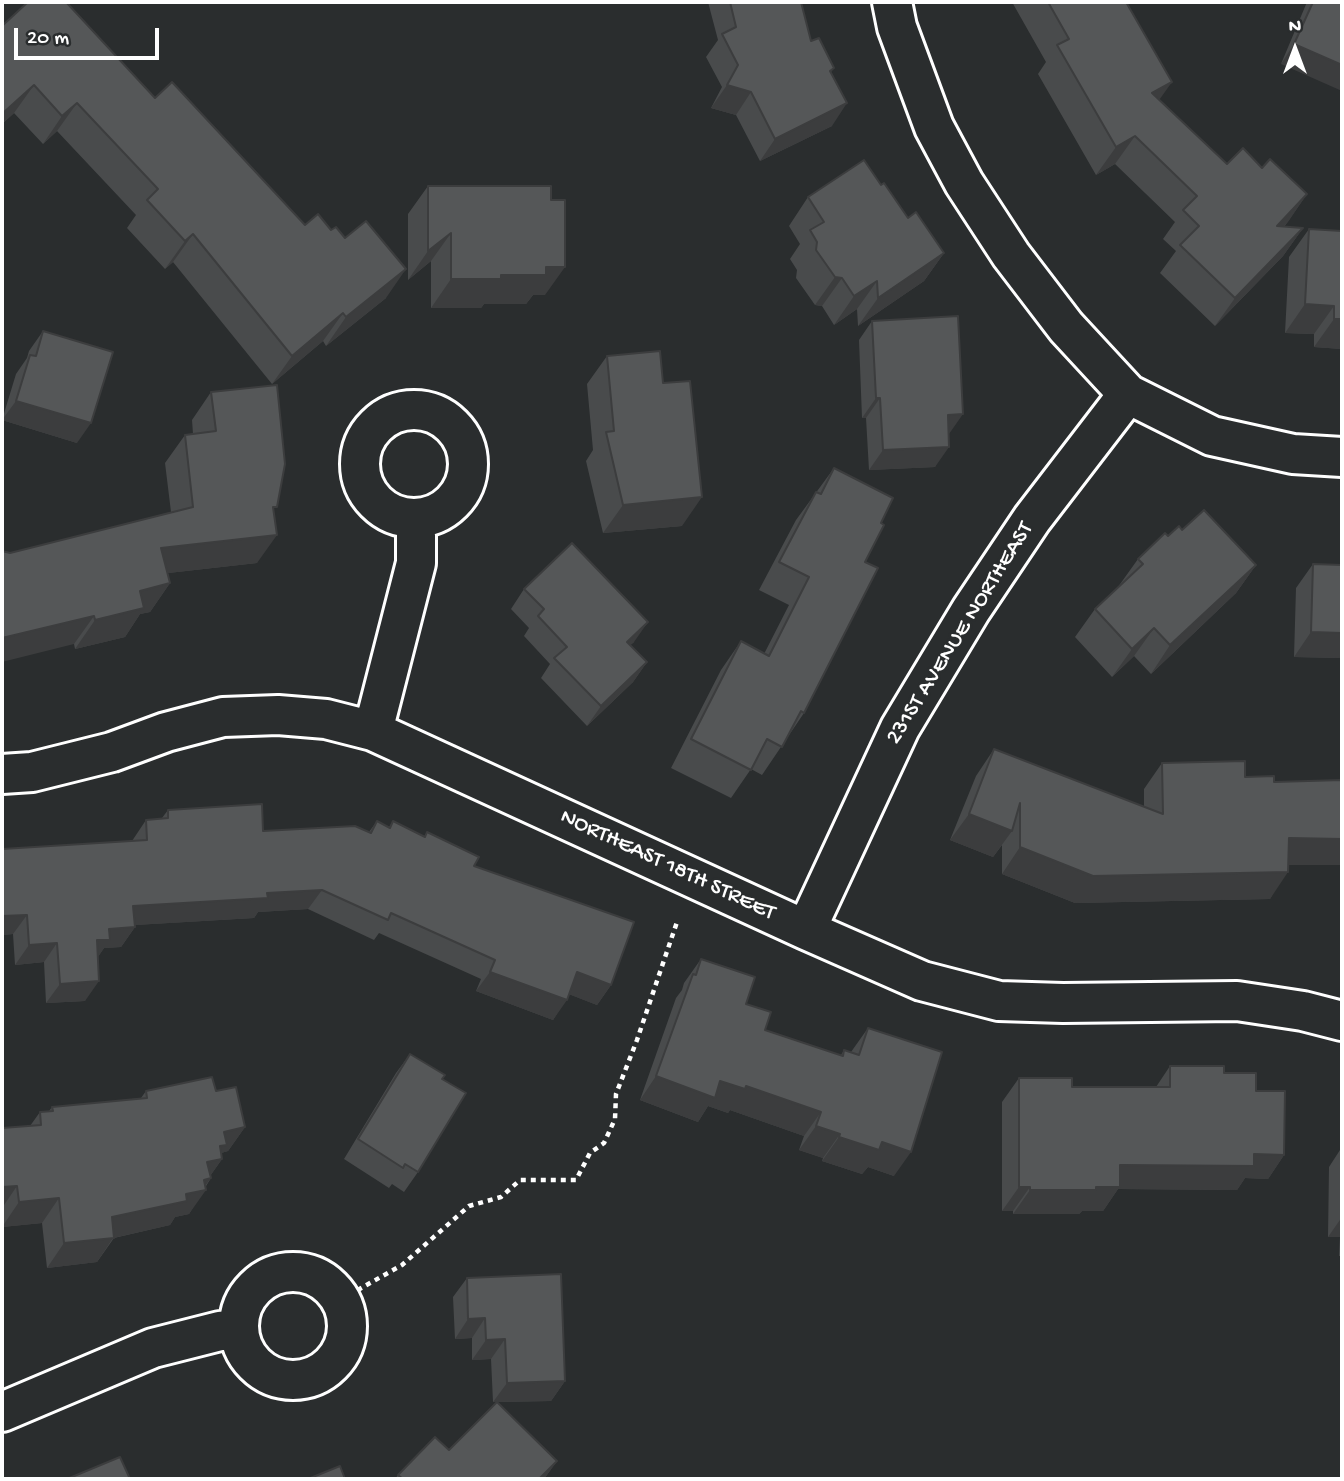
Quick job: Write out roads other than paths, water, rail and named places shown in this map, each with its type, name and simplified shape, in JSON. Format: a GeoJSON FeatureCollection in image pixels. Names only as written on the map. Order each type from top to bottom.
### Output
{"type":"FeatureCollection","features":[{"type":"Feature","properties":{"kind":"street"},"geometry":{"type":"LineString","coordinates":[[892,2],[897,27],[934,127],[964,183],[1012,255],[1066,327],[1128,394],[1212,436],[1293,454],[1342,457]]}},
{"type":"Feature","properties":{"kind":"street","name":"231ST AVENUE NORTHEAST"},"geometry":{"type":"LineString","coordinates":[[806,930],[900,727],[971,610],[1032,519],[1128,394]]}},
{"type":"Feature","properties":{"kind":"street"},"geometry":{"type":"LineString","coordinates":[[373,731],[415,564],[416,519]]}},
{"type":"Feature","properties":{"kind":"street","name":"NORTHEAST 18TH STREET"},"geometry":{"type":"LineString","coordinates":[[2,774],[32,772],[112,752],[166,732],[223,717],[278,715],[326,719],[373,731],[922,981],[999,1001],[1237,1001],[1303,1011],[1342,1021]]}},
{"type":"Feature","properties":{"kind":"street"},"geometry":{"type":"LineString","coordinates":[[299,1272],[317,1277],[332,1288],[340,1300],[348,1323],[345,1341],[337,1358],[323,1371],[306,1379],[287,1380],[269,1375],[254,1364],[243,1348],[238,1329],[240,1311],[249,1294],[263,1281],[280,1273],[299,1272]]}},
{"type":"Feature","properties":{"kind":"street"},"geometry":{"type":"LineString","coordinates":[[2,1412],[153,1348],[238,1329]]}}]}
